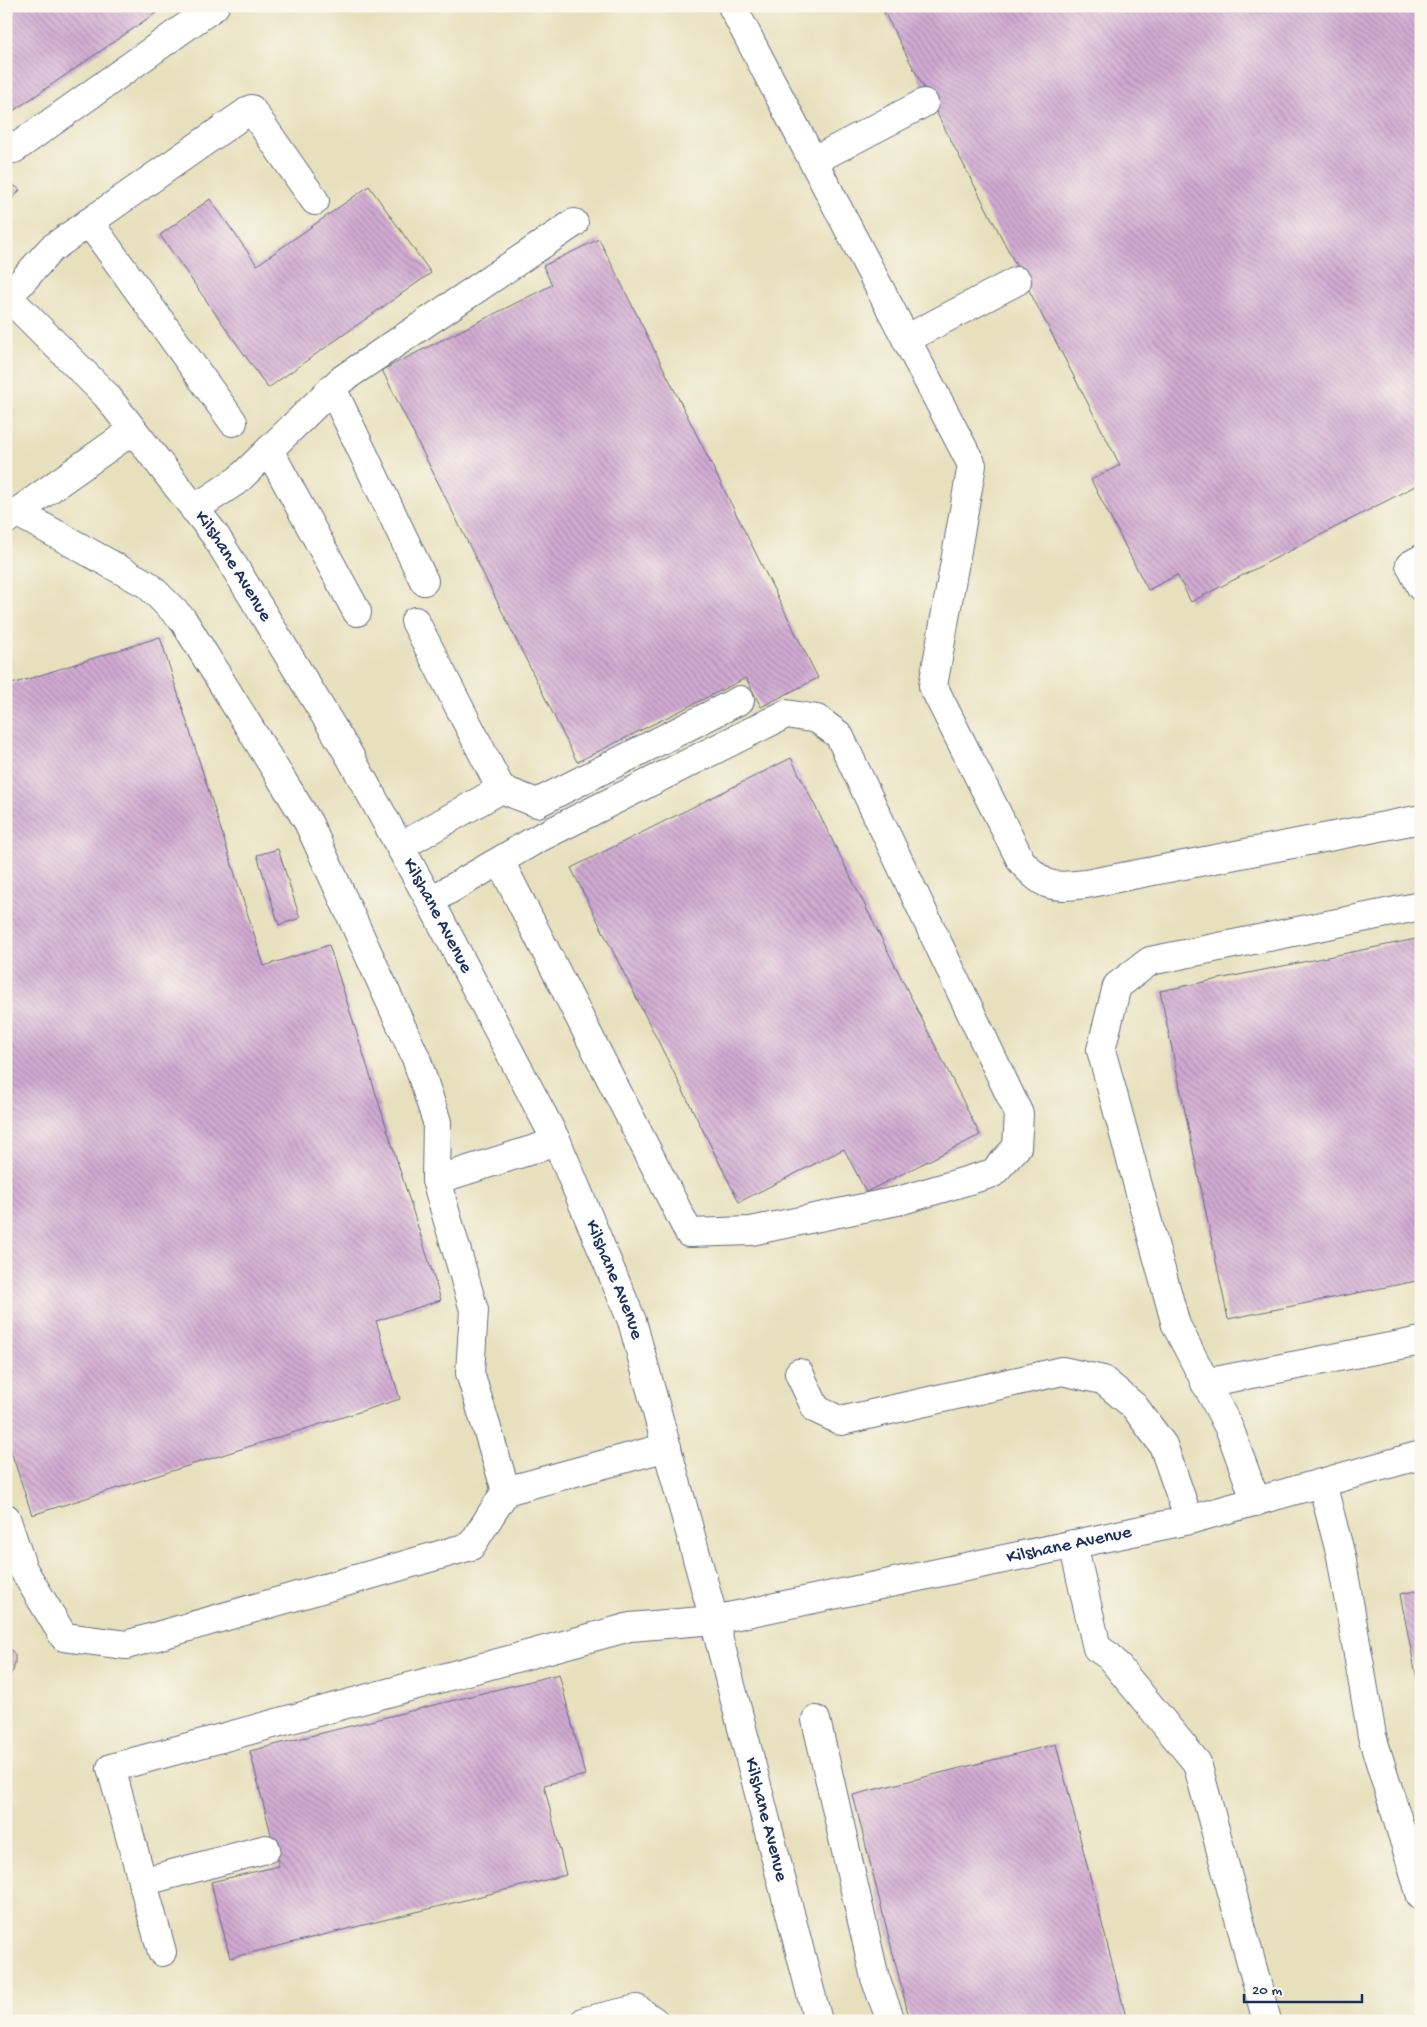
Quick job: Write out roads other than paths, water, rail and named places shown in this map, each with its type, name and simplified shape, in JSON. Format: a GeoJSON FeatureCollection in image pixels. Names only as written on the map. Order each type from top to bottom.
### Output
{"type":"FeatureCollection","features":[{"type":"Feature","properties":{"kind":"street"},"geometry":{"type":"LineString","coordinates":[[6,144],[14,149],[215,6]]}},
{"type":"Feature","properties":{"kind":"street"},"geometry":{"type":"LineString","coordinates":[[732,6],[972,465],[933,686],[1017,852],[1038,880],[1059,887],[1086,884],[1421,819]]}},
{"type":"Feature","properties":{"kind":"street"},"geometry":{"type":"LineString","coordinates":[[813,161],[924,103]]}},
{"type":"Feature","properties":{"kind":"street"},"geometry":{"type":"LineString","coordinates":[[7,296],[51,249],[251,109],[315,201]]}},
{"type":"Feature","properties":{"kind":"street"},"geometry":{"type":"LineString","coordinates":[[89,222],[233,422]]}},
{"type":"Feature","properties":{"kind":"street"},"geometry":{"type":"LineString","coordinates":[[194,509],[238,480],[341,380],[574,223]]}},
{"type":"Feature","properties":{"kind":"street"},"geometry":{"type":"LineString","coordinates":[[906,339],[1017,282]]}},
{"type":"Feature","properties":{"kind":"street","name":"Kilshane Avenue"},"geometry":{"type":"LineString","coordinates":[[7,296],[106,395],[215,535],[343,744],[430,901],[558,1142],[632,1322],[714,1620],[818,2021]]}},
{"type":"Feature","properties":{"kind":"street"},"geometry":{"type":"LineString","coordinates":[[332,388],[424,581]]}},
{"type":"Feature","properties":{"kind":"street"},"geometry":{"type":"LineString","coordinates":[[133,430],[12,516],[148,585],[182,620],[308,822],[416,1058],[437,1122],[436,1180],[474,1310],[470,1372],[506,1491]]}},
{"type":"Feature","properties":{"kind":"street"},"geometry":{"type":"LineString","coordinates":[[269,450],[357,612]]}},
{"type":"Feature","properties":{"kind":"street"},"geometry":{"type":"LineString","coordinates":[[1421,559],[1410,565],[1421,587]]}},
{"type":"Feature","properties":{"kind":"street"},"geometry":{"type":"LineString","coordinates":[[414,621],[501,788],[537,803],[740,700]]}},
{"type":"Feature","properties":{"kind":"street"},"geometry":{"type":"LineString","coordinates":[[430,901],[537,839],[786,714],[817,719],[839,736],[1019,1114],[1017,1147],[993,1173],[902,1200],[751,1231],[689,1233],[500,861]]}},
{"type":"Feature","properties":{"kind":"street"},"geometry":{"type":"LineString","coordinates":[[400,847],[501,788]]}},
{"type":"Feature","properties":{"kind":"street"},"geometry":{"type":"LineString","coordinates":[[1256,1502],[1230,1430],[1176,1325],[1101,1050],[1117,986],[1150,961],[1421,906]]}},
{"type":"Feature","properties":{"kind":"street"},"geometry":{"type":"LineString","coordinates":[[436,1180],[558,1142]]}},
{"type":"Feature","properties":{"kind":"street"},"geometry":{"type":"LineString","coordinates":[[1205,1383],[1421,1341]]}},
{"type":"Feature","properties":{"kind":"street"},"geometry":{"type":"LineString","coordinates":[[800,1373],[816,1409],[841,1421],[1062,1371],[1104,1380],[1134,1406],[1163,1445],[1189,1520]]}},
{"type":"Feature","properties":{"kind":"street"},"geometry":{"type":"LineString","coordinates":[[6,1518],[23,1569],[64,1637],[126,1645],[471,1546],[506,1491],[667,1447]]}},
{"type":"Feature","properties":{"kind":"street","name":"Kilshane Avenue"},"geometry":{"type":"LineString","coordinates":[[714,1620],[1189,1520],[1421,1456]]}},
{"type":"Feature","properties":{"kind":"street"},"geometry":{"type":"LineString","coordinates":[[1322,1483],[1342,1563],[1372,1736],[1421,1896]]}},
{"type":"Feature","properties":{"kind":"street"},"geometry":{"type":"LineString","coordinates":[[1073,1544],[1097,1648],[1109,1656],[1197,1763],[1267,2021]]}},
{"type":"Feature","properties":{"kind":"street"},"geometry":{"type":"LineString","coordinates":[[162,1952],[111,1768],[630,1627],[714,1620]]}},
{"type":"Feature","properties":{"kind":"street"},"geometry":{"type":"LineString","coordinates":[[816,1720],[875,1978],[891,2021]]}},
{"type":"Feature","properties":{"kind":"street"},"geometry":{"type":"LineString","coordinates":[[142,1882],[266,1849]]}},
{"type":"Feature","properties":{"kind":"street"},"geometry":{"type":"LineString","coordinates":[[585,2021],[637,2009],[654,2021]]}}]}
